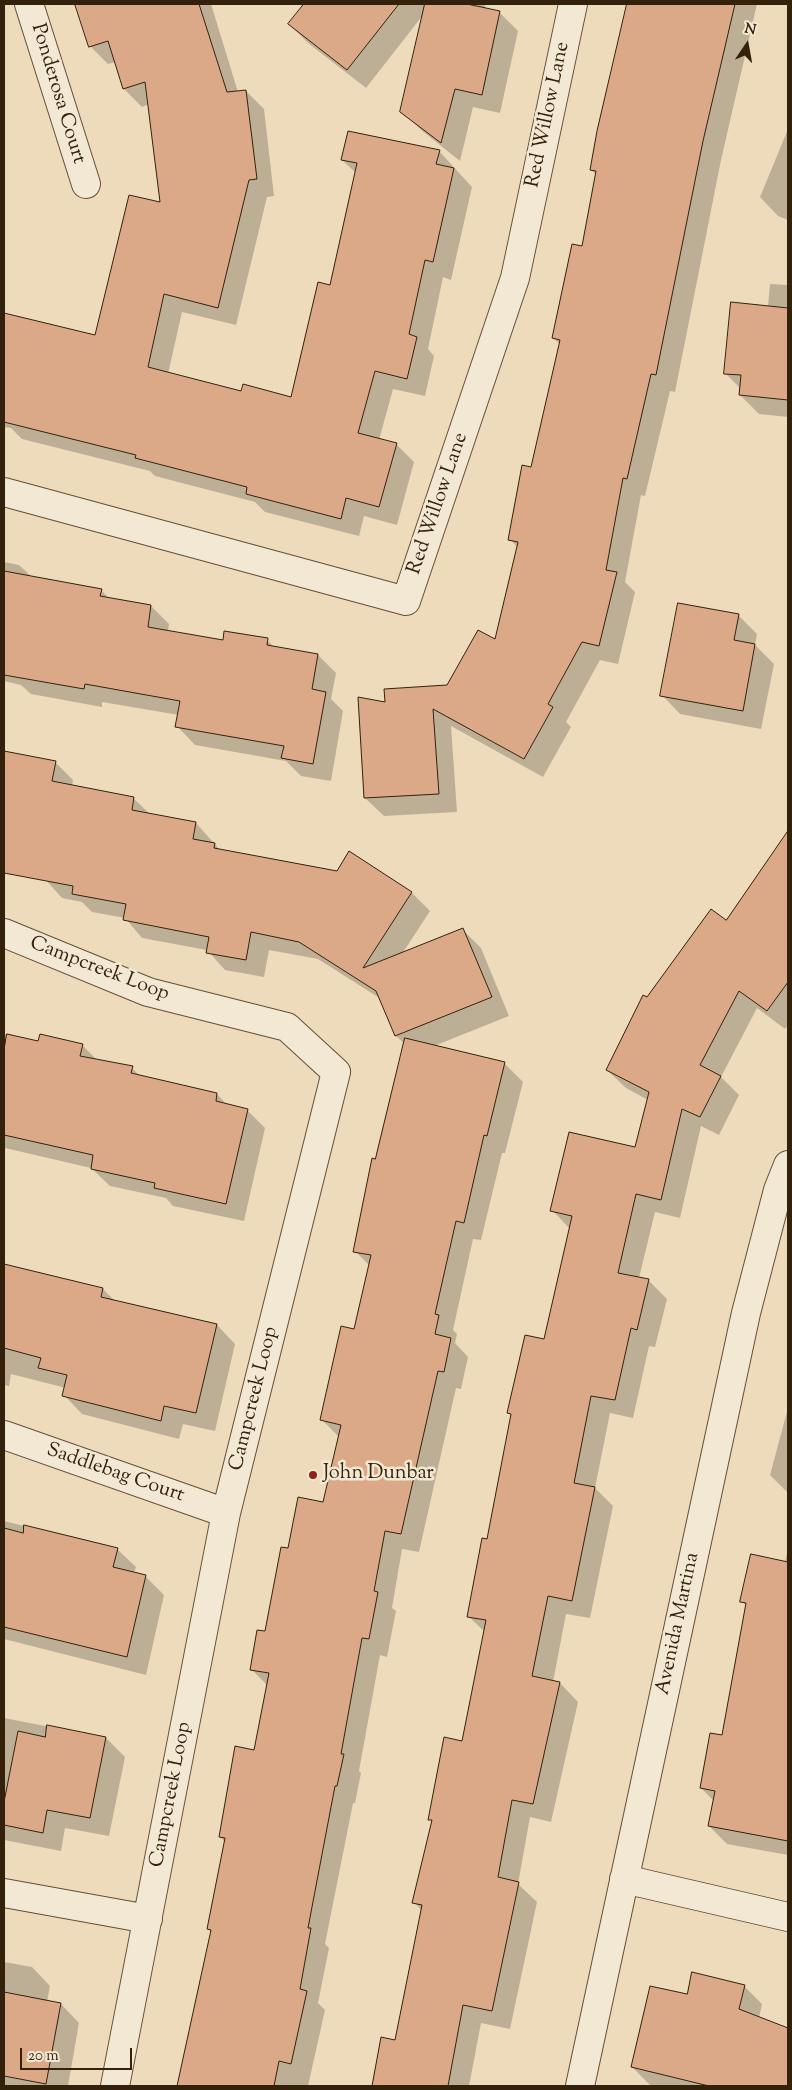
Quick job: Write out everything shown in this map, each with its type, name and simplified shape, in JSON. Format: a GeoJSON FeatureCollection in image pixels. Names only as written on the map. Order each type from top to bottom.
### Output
{"type":"FeatureCollection","features":[{"type":"Feature","properties":{"kind":"street","name":"Ponderosa Court"},"geometry":{"type":"LineString","coordinates":[[29,4],[86,184]]}},
{"type":"Feature","properties":{"kind":"street","name":"Red Willow Lane"},"geometry":{"type":"LineString","coordinates":[[4,492],[406,601],[515,278],[573,4]]}},
{"type":"Feature","properties":{"kind":"street","name":"Campcreek Loop"},"geometry":{"type":"LineString","coordinates":[[4,934],[148,992],[287,1027],[336,1072],[226,1513],[116,2086]]}},
{"type":"Feature","properties":{"kind":"street","name":"Avenida Martina"},"geometry":{"type":"LineString","coordinates":[[580,2086],[746,1312],[778,1190],[788,1165]]}},
{"type":"Feature","properties":{"kind":"street","name":"Saddlebag Court"},"geometry":{"type":"LineString","coordinates":[[4,1435],[226,1513]]}},
{"type":"Feature","properties":{"kind":"street"},"geometry":{"type":"LineString","coordinates":[[624,1879],[705,1896],[788,1917]]}},
{"type":"Feature","properties":{"kind":"street"},"geometry":{"type":"LineString","coordinates":[[4,1893],[148,1919]]}},
{"type":"Feature","properties":{"kind":"building"},"geometry":{"type":"Polygon","coordinates":[[[75,4],[199,4],[227,92],[246,90],[257,179],[249,180],[218,308],[164,294],[148,367],[241,391],[243,384],[291,397],[318,282],[330,285],[357,163],[341,160],[348,131],[440,150],[436,164],[454,168],[433,262],[425,260],[409,334],[417,337],[407,379],[375,371],[358,433],[397,443],[379,507],[346,498],[341,519],[246,494],[247,487],[135,458],[136,455],[4,422],[4,313],[95,335],[129,195],[160,202],[145,82],[123,89],[108,41],[89,47],[75,4]]]}},
{"type":"Feature","properties":{"kind":"building"},"geometry":{"type":"Polygon","coordinates":[[[304,4],[399,4],[347,70],[288,24],[304,4]]]}},
{"type":"Feature","properties":{"kind":"building"},"geometry":{"type":"Polygon","coordinates":[[[425,4],[467,4],[500,11],[482,95],[455,89],[441,143],[400,112],[425,4]]]}},
{"type":"Feature","properties":{"kind":"building"},"geometry":{"type":"Polygon","coordinates":[[[627,4],[735,4],[703,141],[656,375],[651,374],[627,479],[623,478],[606,570],[617,572],[599,646],[582,642],[548,704],[553,707],[524,759],[433,709],[439,794],[364,798],[358,697],[385,702],[384,689],[447,685],[478,630],[495,639],[518,542],[508,540],[522,465],[531,467],[560,340],[552,338],[572,244],[582,246],[596,171],[590,170],[597,131],[627,4]]]}},
{"type":"Feature","properties":{"kind":"building"},"geometry":{"type":"Polygon","coordinates":[[[731,302],[788,308],[788,400],[739,395],[741,375],[724,374],[731,302]]]}},
{"type":"Feature","properties":{"kind":"building"},"geometry":{"type":"Polygon","coordinates":[[[4,571],[102,589],[100,596],[151,605],[148,627],[223,640],[224,631],[268,638],[267,645],[318,654],[312,689],[326,692],[313,764],[281,758],[284,746],[175,727],[180,701],[85,684],[84,689],[4,675],[4,571]]]}},
{"type":"Feature","properties":{"kind":"building"},"geometry":{"type":"Polygon","coordinates":[[[678,603],[739,614],[734,640],[755,644],[743,711],[660,696],[678,603]]]}},
{"type":"Feature","properties":{"kind":"building"},"geometry":{"type":"Polygon","coordinates":[[[4,751],[56,761],[52,781],[134,797],[132,810],[196,822],[193,839],[215,843],[214,848],[337,871],[349,851],[412,892],[363,968],[463,928],[492,997],[395,1036],[376,991],[299,942],[251,932],[246,960],[206,953],[209,937],[123,920],[126,904],[72,894],[73,886],[4,873],[4,751]]]}},
{"type":"Feature","properties":{"kind":"building"},"geometry":{"type":"Polygon","coordinates":[[[788,831],[788,982],[767,1011],[739,991],[700,1065],[721,1076],[700,1117],[682,1109],[661,1200],[636,1194],[618,1273],[649,1279],[637,1330],[631,1328],[615,1400],[591,1396],[574,1483],[595,1487],[572,1601],[548,1596],[532,1676],[560,1682],[533,1804],[512,1800],[498,1877],[519,1882],[492,2011],[463,2005],[448,2086],[372,2086],[381,2037],[395,2040],[422,1905],[412,1903],[432,1820],[428,1820],[444,1737],[462,1741],[486,1620],[467,1617],[482,1538],[487,1539],[511,1414],[507,1413],[525,1335],[544,1339],[572,1216],[550,1211],[569,1132],[635,1147],[649,1092],[606,1070],[643,995],[647,997],[711,909],[726,920],[788,831]]]}},
{"type":"Feature","properties":{"kind":"building"},"geometry":{"type":"Polygon","coordinates":[[[7,1034],[38,1041],[40,1034],[83,1044],[80,1056],[133,1066],[131,1073],[217,1093],[216,1101],[248,1109],[226,1204],[154,1188],[155,1183],[91,1169],[93,1155],[4,1135],[4,1050],[7,1034]]]}},
{"type":"Feature","properties":{"kind":"building"},"geometry":{"type":"Polygon","coordinates":[[[405,1038],[505,1062],[487,1136],[484,1135],[464,1223],[456,1221],[435,1314],[439,1315],[435,1334],[451,1338],[444,1372],[438,1371],[401,1534],[385,1531],[374,1591],[378,1592],[369,1639],[362,1638],[341,1754],[344,1754],[337,1786],[335,1786],[308,1928],[311,1928],[300,1989],[307,1991],[291,2064],[279,2061],[274,2086],[177,2086],[211,1930],[207,1929],[225,1838],[219,1837],[235,1746],[254,1750],[269,1673],[250,1670],[257,1630],[265,1631],[281,1547],[288,1548],[298,1497],[323,1502],[341,1425],[320,1420],[341,1326],[354,1329],[371,1255],[353,1252],[372,1158],[375,1159],[405,1038]]]}},
{"type":"Feature","properties":{"kind":"building"},"geometry":{"type":"Polygon","coordinates":[[[4,1264],[103,1288],[101,1297],[217,1324],[196,1413],[164,1406],[161,1421],[62,1396],[67,1375],[38,1368],[41,1358],[4,1348],[4,1264]]]}},
{"type":"Feature","properties":{"kind":"building"},"geometry":{"type":"Polygon","coordinates":[[[24,1525],[118,1548],[113,1567],[146,1575],[127,1657],[4,1627],[4,1528],[23,1533],[24,1525]]]}},
{"type":"Feature","properties":{"kind":"building"},"geometry":{"type":"Polygon","coordinates":[[[751,1554],[788,1562],[788,1841],[708,1826],[715,1791],[700,1788],[710,1733],[722,1735],[746,1603],[740,1602],[751,1554]]]}},
{"type":"Feature","properties":{"kind":"building"},"geometry":{"type":"Polygon","coordinates":[[[47,1725],[106,1737],[90,1818],[47,1810],[43,1833],[4,1825],[4,1802],[18,1731],[45,1737],[47,1725]]]}},
{"type":"Feature","properties":{"kind":"building"},"geometry":{"type":"Polygon","coordinates":[[[692,1972],[745,1985],[739,2009],[788,2028],[788,2086],[709,2086],[631,2067],[650,1986],[687,1994],[692,1972]]]}},
{"type":"Feature","properties":{"kind":"building"},"geometry":{"type":"Polygon","coordinates":[[[4,1992],[61,2003],[46,2084],[4,2076],[4,1992]]]}},
{"type":"Feature","properties":{"kind":"place","name":"John Dunbar"},"geometry":{"type":"Point","coordinates":[313,1475]}}]}
